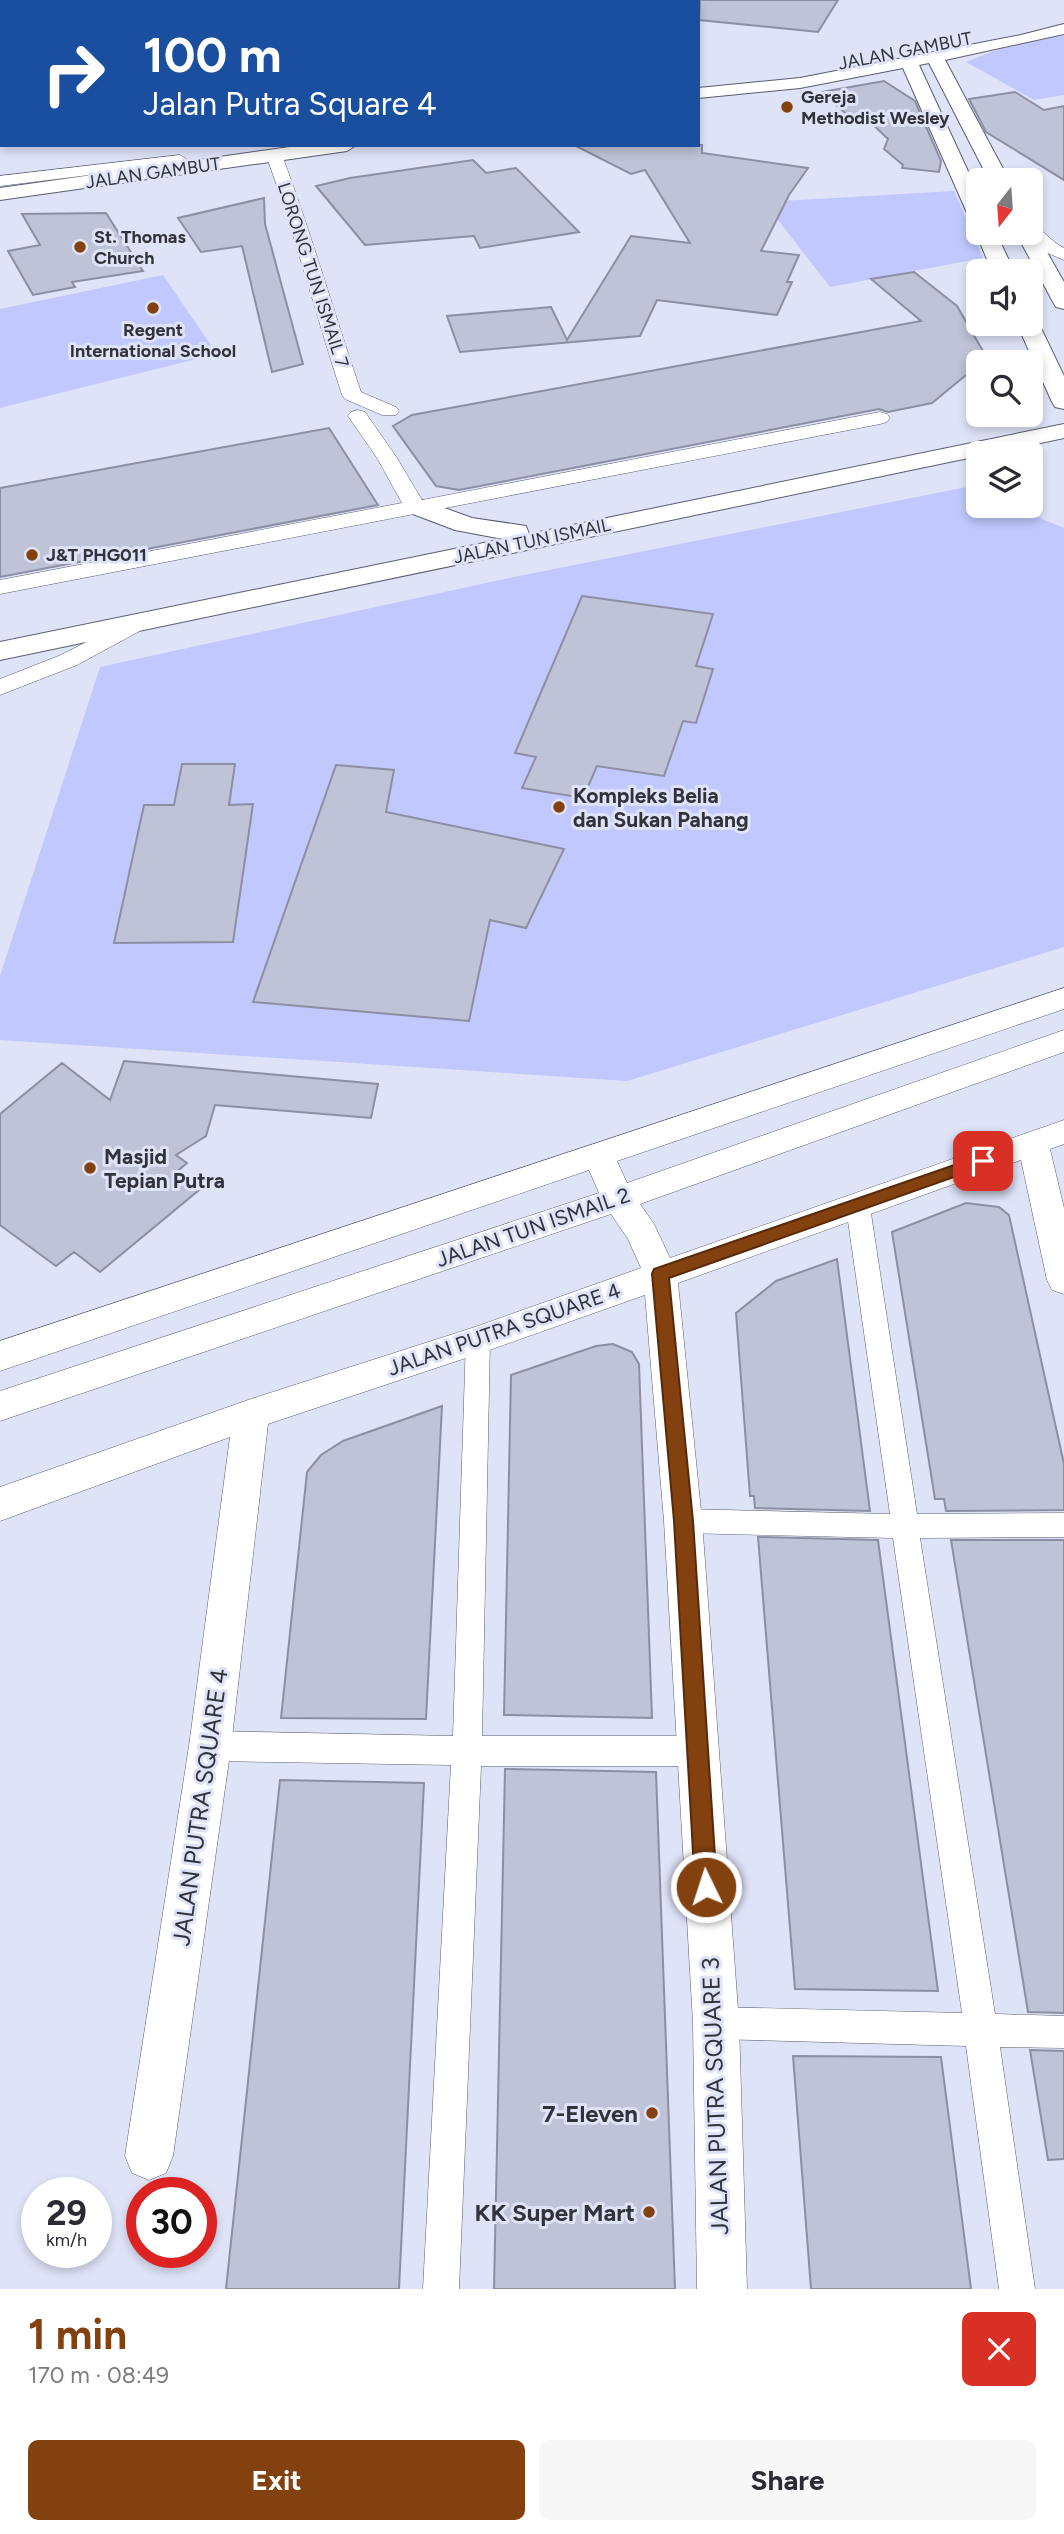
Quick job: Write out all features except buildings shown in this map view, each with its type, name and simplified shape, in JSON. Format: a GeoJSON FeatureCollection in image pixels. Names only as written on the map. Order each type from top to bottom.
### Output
{"type":"FeatureCollection","features":[{"type":"Feature","properties":{"kind":"street","name":"JALAN GAMBUT"},"geometry":{"type":"LineString","coordinates":[[700,93],[800,83],[935,57],[1064,27]]}},
{"type":"Feature","properties":{"kind":"street","name":"JALAN GAMBUT"},"geometry":{"type":"LineString","coordinates":[[748,86],[784,74],[1003,33],[1064,27]]}},
{"type":"Feature","properties":{"kind":"street"},"geometry":{"type":"LineString","coordinates":[[935,57],[993,168]]}},
{"type":"Feature","properties":{"kind":"street"},"geometry":{"type":"LineString","coordinates":[[909,62],[966,188]]}},
{"type":"Feature","properties":{"kind":"street","name":"JALAN GAMBUT"},"geometry":{"type":"LineString","coordinates":[[0,194],[90,177],[154,168],[201,166],[273,150],[316,147]]}},
{"type":"Feature","properties":{"kind":"street","name":"LORONG TUN ISMAIL 7"},"geometry":{"type":"LineString","coordinates":[[273,150],[299,223],[321,302],[352,395],[348,418],[387,458],[414,506]]}},
{"type":"Feature","properties":{"kind":"street"},"geometry":{"type":"LineString","coordinates":[[154,168],[180,160]]}},
{"type":"Feature","properties":{"kind":"street"},"geometry":{"type":"LineString","coordinates":[[0,181],[90,177]]}},
{"type":"Feature","properties":{"kind":"street"},"geometry":{"type":"LineString","coordinates":[[1043,244],[1064,255]]}},
{"type":"Feature","properties":{"kind":"street"},"geometry":{"type":"LineString","coordinates":[[1034,245],[1061,288]]}},
{"type":"Feature","properties":{"kind":"street"},"geometry":{"type":"LineString","coordinates":[[1034,336],[1064,402]]}},
{"type":"Feature","properties":{"kind":"street","name":"LORONG TUN ISMAIL 7"},"geometry":{"type":"LineString","coordinates":[[352,395],[389,411]]}},
{"type":"Feature","properties":{"kind":"street"},"geometry":{"type":"LineString","coordinates":[[0,587],[880,418]]}},
{"type":"Feature","properties":{"kind":"street","name":"JALAN TUN ISMAIL"},"geometry":{"type":"LineString","coordinates":[[1015,441],[1064,430]]}},
{"type":"Feature","properties":{"kind":"street"},"geometry":{"type":"LineString","coordinates":[[1043,449],[1064,454]]}},
{"type":"Feature","properties":{"kind":"street","name":"JALAN TUN ISMAIL"},"geometry":{"type":"LineString","coordinates":[[0,651],[966,452]]}},
{"type":"Feature","properties":{"kind":"street"},"geometry":{"type":"LineString","coordinates":[[414,506],[455,524],[475,529],[516,532],[596,528]]}},
{"type":"Feature","properties":{"kind":"street"},"geometry":{"type":"LineString","coordinates":[[341,580],[387,560],[412,538],[417,524],[414,506]]}},
{"type":"Feature","properties":{"kind":"street"},"geometry":{"type":"LineString","coordinates":[[0,688],[78,656],[141,621]]}},
{"type":"Feature","properties":{"kind":"street"},"geometry":{"type":"LineString","coordinates":[[0,1356],[1064,999]]}},
{"type":"Feature","properties":{"kind":"street","name":"JALAN TUN ISMAIL 2"},"geometry":{"type":"LineString","coordinates":[[0,1406],[618,1199],[1064,1041]]}},
{"type":"Feature","properties":{"kind":"street"},"geometry":{"type":"LineString","coordinates":[[1048,1137],[1064,1280]]}},
{"type":"Feature","properties":{"kind":"street","name":"JALAN PUTRA SQUARE 4"},"geometry":{"type":"LineString","coordinates":[[0,1504],[858,1207],[1048,1137]]}},
{"type":"Feature","properties":{"kind":"street","name":"JALAN PUTRA SQUARE 3"},"geometry":{"type":"LineString","coordinates":[[598,1155],[618,1199],[642,1233],[660,1274],[683,1521],[716,2023],[722,2289]]}},
{"type":"Feature","properties":{"kind":"street"},"geometry":{"type":"LineString","coordinates":[[858,1207],[904,1526],[983,2031],[1017,2289]]}},
{"type":"Feature","properties":{"kind":"street"},"geometry":{"type":"LineString","coordinates":[[441,2289],[467,1751],[478,1340]]}},
{"type":"Feature","properties":{"kind":"street","name":"JALAN PUTRA SQUARE 4"},"geometry":{"type":"LineString","coordinates":[[149,2156],[210,1746],[251,1415]]}},
{"type":"Feature","properties":{"kind":"street"},"geometry":{"type":"LineString","coordinates":[[683,1521],[904,1526],[1064,1525]]}},
{"type":"Feature","properties":{"kind":"street"},"geometry":{"type":"LineString","coordinates":[[210,1746],[467,1751],[697,1751]]}},
{"type":"Feature","properties":{"kind":"street"},"geometry":{"type":"LineString","coordinates":[[716,2023],[1064,2032]]}},
{"type":"Feature","properties":{"kind":"shaded area"},"geometry":{"type":"Polygon","coordinates":[[[1064,35],[1064,95],[1034,100],[966,62],[999,49],[1064,35]]]}},
{"type":"Feature","properties":{"kind":"shaded area"},"geometry":{"type":"Polygon","coordinates":[[[954,191],[966,219],[966,245],[977,245],[983,258],[966,259],[966,261],[830,287],[764,202],[954,191]]]}},
{"type":"Feature","properties":{"kind":"shaded area"},"geometry":{"type":"Polygon","coordinates":[[[163,275],[217,354],[0,408],[0,309],[163,275]]]}},
{"type":"Feature","properties":{"kind":"shaded area","name":"Kompleks Belia dan Sukan Pahang"},"geometry":{"type":"Polygon","coordinates":[[[966,487],[966,518],[1040,518],[1064,528],[1064,947],[627,1081],[0,1040],[0,976],[100,667],[514,577],[966,487]]]}},
{"type":"Feature","properties":{"kind":"place","name":"Gereja Methodist Wesley"},"geometry":{"type":"Point","coordinates":[787,107]}},
{"type":"Feature","properties":{"kind":"place","name":"St. Thomas Church"},"geometry":{"type":"Point","coordinates":[80,247]}},
{"type":"Feature","properties":{"kind":"place","name":"Regent International School"},"geometry":{"type":"Point","coordinates":[153,308]}},
{"type":"Feature","properties":{"kind":"place","name":"J&T PHG011"},"geometry":{"type":"Point","coordinates":[32,555]}},
{"type":"Feature","properties":{"kind":"place","name":"Kompleks Belia dan Sukan Pahang"},"geometry":{"type":"Point","coordinates":[559,807]}},
{"type":"Feature","properties":{"kind":"place","name":"Masjid Tepian Putra"},"geometry":{"type":"Point","coordinates":[90,1168]}},
{"type":"Feature","properties":{"kind":"place","name":"7-Eleven"},"geometry":{"type":"Point","coordinates":[652,2113]}},
{"type":"Feature","properties":{"kind":"place","name":"KK Super Mart"},"geometry":{"type":"Point","coordinates":[649,2212]}},
{"type":"Feature","properties":{"kind":"route"},"geometry":{"type":"LineString","coordinates":[[706,1887],[683,1521],[660,1274],[858,1207],[983,1161]]}}]}
